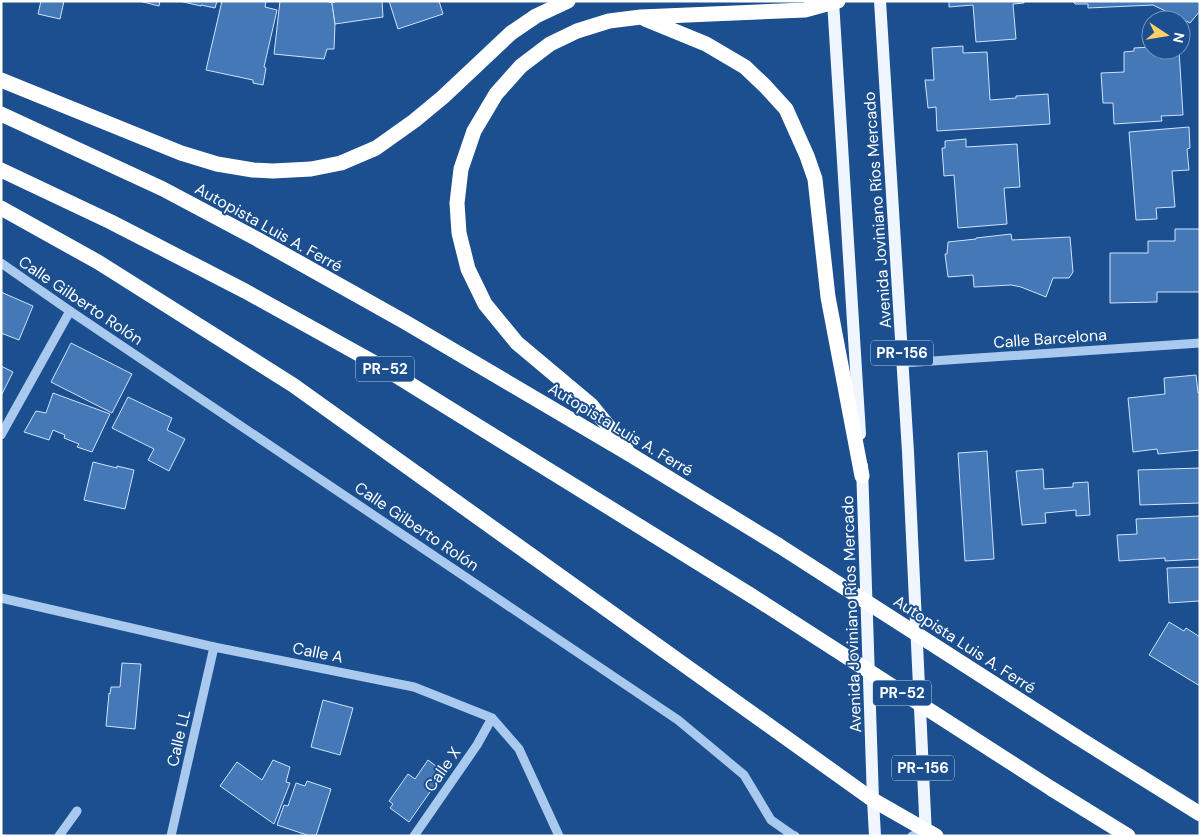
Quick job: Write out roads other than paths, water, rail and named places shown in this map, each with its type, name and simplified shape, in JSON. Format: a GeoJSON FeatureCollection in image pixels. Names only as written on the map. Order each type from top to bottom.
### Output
{"type":"FeatureCollection","features":[{"type":"Feature","properties":{"kind":"highway"},"geometry":{"type":"LineString","coordinates":[[1,80],[181,153],[217,164],[260,171],[311,168],[341,163],[376,148],[414,121],[443,97],[511,34],[536,16],[568,1]]}},
{"type":"Feature","properties":{"kind":"highway"},"geometry":{"type":"LineString","coordinates":[[631,456],[591,405],[517,342],[486,304],[468,269],[459,233],[457,203],[461,170],[474,131],[496,94],[521,66],[550,44],[577,31],[609,21],[641,17],[805,10],[834,2]]}},
{"type":"Feature","properties":{"kind":"highway"},"geometry":{"type":"LineString","coordinates":[[641,17],[706,44],[745,67],[786,109],[815,179],[828,297],[862,476]]}},
{"type":"Feature","properties":{"kind":"highway","name":"Autopista Luis A. Ferré"},"geometry":{"type":"LineString","coordinates":[[1,114],[163,189],[405,322],[778,545],[1200,814]]}},
{"type":"Feature","properties":{"kind":"highway","name":"PR-52"},"geometry":{"type":"LineString","coordinates":[[1,170],[111,222],[245,291],[384,368],[752,596],[1128,836]]}},
{"type":"Feature","properties":{"kind":"highway"},"geometry":{"type":"LineString","coordinates":[[1,208],[98,262],[293,385],[873,800],[925,834]]}},
{"type":"Feature","properties":{"kind":"main road","name":"Avenida Joviniano Ríos Mercado"},"geometry":{"type":"LineString","coordinates":[[880,1],[903,363],[925,834]]}},
{"type":"Feature","properties":{"kind":"main road","name":"Avenida Joviniano Ríos Mercado"},"geometry":{"type":"LineString","coordinates":[[834,2],[862,476],[873,800],[876,836]]}},
{"type":"Feature","properties":{"kind":"street","name":"Calle Gilberto Rolón"},"geometry":{"type":"LineString","coordinates":[[1,263],[678,720],[744,775],[771,820],[795,836]]}},
{"type":"Feature","properties":{"kind":"street"},"geometry":{"type":"LineString","coordinates":[[1,435],[70,311]]}},
{"type":"Feature","properties":{"kind":"street","name":"Calle Barcelona"},"geometry":{"type":"LineString","coordinates":[[903,363],[1200,343]]}},
{"type":"Feature","properties":{"kind":"street","name":"Calle A"},"geometry":{"type":"LineString","coordinates":[[1,598],[214,647],[414,687],[492,718],[519,749],[559,836]]}},
{"type":"Feature","properties":{"kind":"street","name":"Calle LL"},"geometry":{"type":"LineString","coordinates":[[171,836],[214,647]]}},
{"type":"Feature","properties":{"kind":"street","name":"Calle X"},"geometry":{"type":"LineString","coordinates":[[414,836],[477,745],[492,718]]}},
{"type":"Feature","properties":{"kind":"street"},"geometry":{"type":"LineString","coordinates":[[59,836],[76,811]]}}]}
